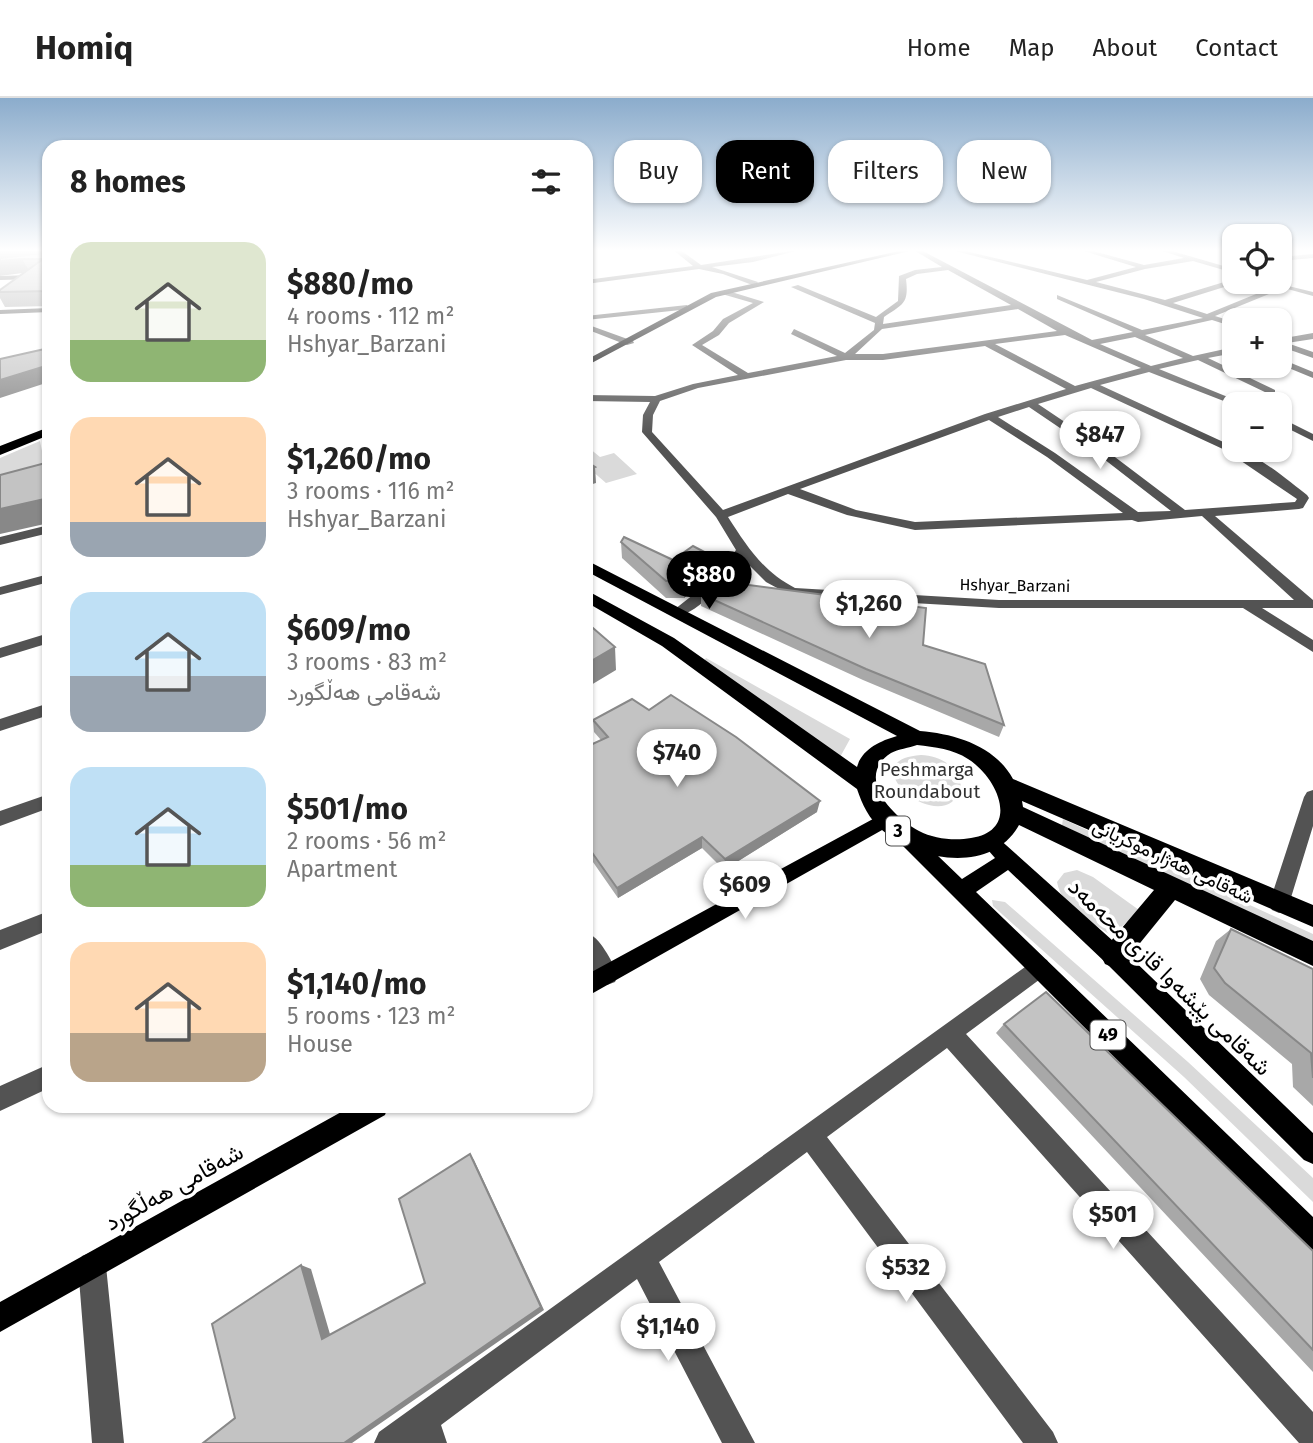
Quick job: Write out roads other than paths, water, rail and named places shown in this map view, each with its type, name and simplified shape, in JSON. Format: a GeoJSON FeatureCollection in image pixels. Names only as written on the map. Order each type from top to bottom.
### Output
{"type":"FeatureCollection","features":[{"type":"Feature","properties":{"kind":"highway"},"geometry":{"type":"LineString","coordinates":[[0,451],[42,434]]}},
{"type":"Feature","properties":{"kind":"highway"},"geometry":{"type":"LineString","coordinates":[[593,568],[917,738]]}},
{"type":"Feature","properties":{"kind":"highway","name":"3"},"geometry":{"type":"LineString","coordinates":[[593,598],[668,642],[865,784],[870,802],[884,820],[903,834],[925,844],[948,848],[971,848],[990,842]]}},
{"type":"Feature","properties":{"kind":"highway"},"geometry":{"type":"LineString","coordinates":[[865,784],[869,763],[891,743],[917,738],[949,742],[970,750],[996,770],[1008,786],[1012,812],[1005,829],[990,842]]}},
{"type":"Feature","properties":{"kind":"highway","name":"شەقامی ھەژار موکریانی"},"geometry":{"type":"LineString","coordinates":[[1008,786],[1279,904],[1313,916]]}},
{"type":"Feature","properties":{"kind":"highway","name":"شەقامی ھەژار موکریانی"},"geometry":{"type":"LineString","coordinates":[[1012,812],[1313,954]]}},
{"type":"Feature","properties":{"kind":"highway"},"geometry":{"type":"LineString","coordinates":[[1114,956],[1172,887]]}},
{"type":"Feature","properties":{"kind":"main road"},"geometry":{"type":"LineString","coordinates":[[593,360],[630,343],[679,312]]}},
{"type":"Feature","properties":{"kind":"main road"},"geometry":{"type":"LineString","coordinates":[[593,983],[884,820]]}},
{"type":"Feature","properties":{"kind":"main road","name":"49"},"geometry":{"type":"LineString","coordinates":[[903,834],[1313,1236]]}},
{"type":"Feature","properties":{"kind":"main road","name":"شەقامی پێشەوا قازی محەمەد"},"geometry":{"type":"LineString","coordinates":[[990,842],[1114,956],[1313,1151]]}},
{"type":"Feature","properties":{"kind":"main road"},"geometry":{"type":"LineString","coordinates":[[961,891],[1009,859]]}},
{"type":"Feature","properties":{"kind":"main road","name":"شەقامی ھەڵگورد"},"geometry":{"type":"LineString","coordinates":[[0,1318],[364,1113]]}},
{"type":"Feature","properties":{"kind":"street"},"geometry":{"type":"LineString","coordinates":[[593,317],[643,312]]}},
{"type":"Feature","properties":{"kind":"street"},"geometry":{"type":"LineString","coordinates":[[743,312],[696,345],[746,376]]}},
{"type":"Feature","properties":{"kind":"street"},"geometry":{"type":"LineString","coordinates":[[851,312],[878,324],[975,312]]}},
{"type":"Feature","properties":{"kind":"street"},"geometry":{"type":"LineString","coordinates":[[846,357],[886,312]]}},
{"type":"Feature","properties":{"kind":"street"},"geometry":{"type":"LineString","coordinates":[[1030,312],[1066,332],[1222,397]]}},
{"type":"Feature","properties":{"kind":"street"},"geometry":{"type":"LineString","coordinates":[[1091,312],[1272,392]]}},
{"type":"Feature","properties":{"kind":"street"},"geometry":{"type":"LineString","coordinates":[[1194,312],[1222,321]]}},
{"type":"Feature","properties":{"kind":"street"},"geometry":{"type":"LineString","coordinates":[[1092,343],[1211,317],[1221,312]]}},
{"type":"Feature","properties":{"kind":"street"},"geometry":{"type":"LineString","coordinates":[[593,329],[630,343]]}},
{"type":"Feature","properties":{"kind":"street"},"geometry":{"type":"LineString","coordinates":[[794,332],[846,357]]}},
{"type":"Feature","properties":{"kind":"street"},"geometry":{"type":"LineString","coordinates":[[593,398],[656,399],[696,386],[846,357],[883,358],[1066,332]]}},
{"type":"Feature","properties":{"kind":"street"},"geometry":{"type":"LineString","coordinates":[[1292,340],[1310,337]]}},
{"type":"Feature","properties":{"kind":"street"},"geometry":{"type":"LineString","coordinates":[[986,343],[1075,390]]}},
{"type":"Feature","properties":{"kind":"street"},"geometry":{"type":"LineString","coordinates":[[1292,347],[1313,355]]}},
{"type":"Feature","properties":{"kind":"street"},"geometry":{"type":"LineString","coordinates":[[721,515],[989,416],[1150,369],[1222,352]]}},
{"type":"Feature","properties":{"kind":"street"},"geometry":{"type":"LineString","coordinates":[[1292,366],[1313,375]]}},
{"type":"Feature","properties":{"kind":"street"},"geometry":{"type":"LineString","coordinates":[[790,489],[830,508],[915,526],[1206,514],[1299,505],[1303,498],[1262,466],[1227,446],[1092,385]]}},
{"type":"Feature","properties":{"kind":"street"},"geometry":{"type":"LineString","coordinates":[[656,399],[648,415],[648,432],[721,515],[756,568],[773,583],[792,592]]}},
{"type":"Feature","properties":{"kind":"street"},"geometry":{"type":"LineString","coordinates":[[1032,404],[1095,447],[1184,515]]}},
{"type":"Feature","properties":{"kind":"street"},"geometry":{"type":"LineString","coordinates":[[989,416],[1051,455],[1138,518]]}},
{"type":"Feature","properties":{"kind":"street"},"geometry":{"type":"LineString","coordinates":[[1292,427],[1313,438]]}},
{"type":"Feature","properties":{"kind":"street"},"geometry":{"type":"LineString","coordinates":[[1206,514],[1310,604]]}},
{"type":"Feature","properties":{"kind":"street"},"geometry":{"type":"LineString","coordinates":[[0,541],[42,531]]}},
{"type":"Feature","properties":{"kind":"street"},"geometry":{"type":"LineString","coordinates":[[680,612],[717,583],[743,550]]}},
{"type":"Feature","properties":{"kind":"street"},"geometry":{"type":"LineString","coordinates":[[0,591],[42,580]]}},
{"type":"Feature","properties":{"kind":"street"},"geometry":{"type":"LineString","coordinates":[[717,583],[738,586]]}},
{"type":"Feature","properties":{"kind":"street","name":"Hshyar_Barzani"},"geometry":{"type":"LineString","coordinates":[[760,589],[999,604],[1310,604]]}},
{"type":"Feature","properties":{"kind":"street"},"geometry":{"type":"LineString","coordinates":[[1246,604],[1313,647]]}},
{"type":"Feature","properties":{"kind":"street"},"geometry":{"type":"LineString","coordinates":[[0,653],[42,640]]}},
{"type":"Feature","properties":{"kind":"street"},"geometry":{"type":"LineString","coordinates":[[0,725],[42,711]]}},
{"type":"Feature","properties":{"kind":"street"},"geometry":{"type":"LineString","coordinates":[[1279,904],[1313,797]]}},
{"type":"Feature","properties":{"kind":"street"},"geometry":{"type":"LineString","coordinates":[[0,819],[42,804]]}},
{"type":"Feature","properties":{"kind":"street"},"geometry":{"type":"LineString","coordinates":[[0,940],[42,923]]}},
{"type":"Feature","properties":{"kind":"street"},"geometry":{"type":"LineString","coordinates":[[593,952],[607,975]]}},
{"type":"Feature","properties":{"kind":"street"},"geometry":{"type":"LineString","coordinates":[[390,1443],[427,1431],[642,1259],[1039,967]]}},
{"type":"Feature","properties":{"kind":"street"},"geometry":{"type":"LineString","coordinates":[[949,1033],[1313,1435]]}},
{"type":"Feature","properties":{"kind":"street"},"geometry":{"type":"LineString","coordinates":[[0,1099],[42,1079]]}},
{"type":"Feature","properties":{"kind":"street"},"geometry":{"type":"LineString","coordinates":[[810,1135],[1042,1443]]}},
{"type":"Feature","properties":{"kind":"street"},"geometry":{"type":"LineString","coordinates":[[642,1259],[739,1443]]}},
{"type":"Feature","properties":{"kind":"street"},"geometry":{"type":"LineString","coordinates":[[92,1266],[108,1443]]}},
{"type":"Feature","properties":{"kind":"park label","name":"Peshmarga Roundabout"},"geometry":{"type":"Point","coordinates":[927,780]}}]}
